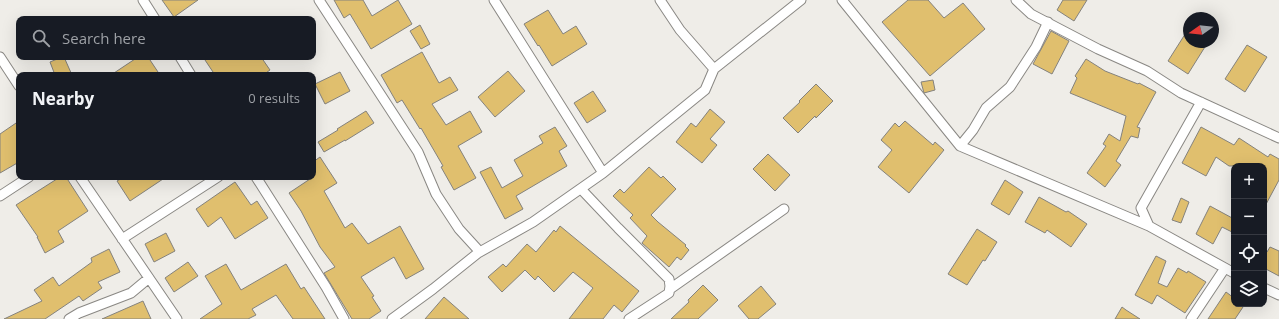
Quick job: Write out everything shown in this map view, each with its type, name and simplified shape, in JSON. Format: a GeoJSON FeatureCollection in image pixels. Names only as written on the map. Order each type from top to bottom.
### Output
{"type":"FeatureCollection","features":[{"type":"Feature","properties":{"kind":"street"},"geometry":{"type":"LineString","coordinates":[[143,0],[153,16]]}},
{"type":"Feature","properties":{"kind":"street"},"geometry":{"type":"LineString","coordinates":[[319,0],[418,152],[436,194],[459,229],[480,252]]}},
{"type":"Feature","properties":{"kind":"street"},"geometry":{"type":"LineString","coordinates":[[494,0],[603,173]]}},
{"type":"Feature","properties":{"kind":"street"},"geometry":{"type":"LineString","coordinates":[[660,0],[680,30],[714,69]]}},
{"type":"Feature","properties":{"kind":"street"},"geometry":{"type":"LineString","coordinates":[[392,319],[480,252],[533,222],[603,173],[705,90],[714,69],[801,0]]}},
{"type":"Feature","properties":{"kind":"street"},"geometry":{"type":"LineString","coordinates":[[842,0],[960,146],[1149,226],[1231,271]]}},
{"type":"Feature","properties":{"kind":"street"},"geometry":{"type":"LineString","coordinates":[[1016,0],[1031,14],[1098,49],[1147,71],[1180,93],[1279,138]]}},
{"type":"Feature","properties":{"kind":"street"},"geometry":{"type":"LineString","coordinates":[[960,146],[973,130],[986,108],[1010,87],[1036,47],[1048,22]]}},
{"type":"Feature","properties":{"kind":"street"},"geometry":{"type":"LineString","coordinates":[[0,57],[16,81]]}},
{"type":"Feature","properties":{"kind":"street"},"geometry":{"type":"LineString","coordinates":[[181,60],[187,72]]}},
{"type":"Feature","properties":{"kind":"street"},"geometry":{"type":"LineString","coordinates":[[1149,226],[1140,208],[1201,102]]}},
{"type":"Feature","properties":{"kind":"street"},"geometry":{"type":"LineString","coordinates":[[0,196],[24,180]]}},
{"type":"Feature","properties":{"kind":"street"},"geometry":{"type":"LineString","coordinates":[[82,180],[177,319]]}},
{"type":"Feature","properties":{"kind":"street"},"geometry":{"type":"LineString","coordinates":[[122,239],[213,180]]}},
{"type":"Feature","properties":{"kind":"street"},"geometry":{"type":"LineString","coordinates":[[258,180],[326,287],[344,319]]}},
{"type":"Feature","properties":{"kind":"street"},"geometry":{"type":"LineString","coordinates":[[581,189],[669,279],[670,289]]}},
{"type":"Feature","properties":{"kind":"street"},"geometry":{"type":"LineString","coordinates":[[629,319],[784,209]]}},
{"type":"Feature","properties":{"kind":"street"},"geometry":{"type":"LineString","coordinates":[[1191,319],[1225,268]]}},
{"type":"Feature","properties":{"kind":"street"},"geometry":{"type":"LineString","coordinates":[[69,319],[79,313],[131,293],[149,278]]}},
{"type":"Feature","properties":{"kind":"street"},"geometry":{"type":"LineString","coordinates":[[1267,289],[1279,295]]}},
{"type":"Feature","properties":{"kind":"building"},"geometry":{"type":"Polygon","coordinates":[[[162,0],[198,0],[175,16],[173,16],[162,0]]]}},
{"type":"Feature","properties":{"kind":"building"},"geometry":{"type":"Polygon","coordinates":[[[334,0],[363,0],[372,16],[398,0],[412,24],[371,49],[350,14],[344,18],[334,0]]]}},
{"type":"Feature","properties":{"kind":"building"},"geometry":{"type":"Polygon","coordinates":[[[908,0],[928,0],[944,18],[963,3],[985,29],[930,76],[882,22],[908,0]]]}},
{"type":"Feature","properties":{"kind":"building"},"geometry":{"type":"Polygon","coordinates":[[[1063,0],[1087,0],[1074,21],[1057,10],[1063,0]]]}},
{"type":"Feature","properties":{"kind":"building"},"geometry":{"type":"Polygon","coordinates":[[[548,10],[563,34],[576,26],[587,44],[552,66],[524,24],[548,10]]]}},
{"type":"Feature","properties":{"kind":"building"},"geometry":{"type":"Polygon","coordinates":[[[420,25],[430,44],[421,49],[410,31],[420,25]]]}},
{"type":"Feature","properties":{"kind":"building"},"geometry":{"type":"Polygon","coordinates":[[[1051,31],[1069,41],[1052,74],[1033,64],[1051,31]]]}},
{"type":"Feature","properties":{"kind":"building"},"geometry":{"type":"Polygon","coordinates":[[[1183,37],[1183,48],[1204,48],[1188,74],[1168,61],[1183,37]]]}},
{"type":"Feature","properties":{"kind":"building"},"geometry":{"type":"Polygon","coordinates":[[[1247,45],[1267,57],[1245,92],[1225,79],[1247,45]]]}},
{"type":"Feature","properties":{"kind":"building"},"geometry":{"type":"Polygon","coordinates":[[[422,52],[439,83],[450,77],[458,90],[432,104],[446,125],[470,111],[482,132],[458,146],[476,178],[454,190],[441,167],[443,166],[421,128],[420,129],[402,100],[397,103],[381,75],[422,52]]]}},
{"type":"Feature","properties":{"kind":"building"},"geometry":{"type":"Polygon","coordinates":[[[1086,59],[1105,71],[1138,84],[1139,83],[1156,92],[1137,127],[1140,128],[1138,138],[1131,136],[1116,161],[1121,165],[1105,187],[1087,173],[1106,146],[1103,144],[1109,134],[1120,141],[1126,116],[1070,93],[1077,78],[1075,76],[1086,59]]]}},
{"type":"Feature","properties":{"kind":"building"},"geometry":{"type":"Polygon","coordinates":[[[55,60],[65,60],[71,72],[54,72],[50,62],[55,60]]]}},
{"type":"Feature","properties":{"kind":"building"},"geometry":{"type":"Polygon","coordinates":[[[134,60],[150,60],[158,72],[116,72],[134,60]]]}},
{"type":"Feature","properties":{"kind":"building"},"geometry":{"type":"Polygon","coordinates":[[[205,60],[263,60],[270,70],[267,72],[213,72],[205,60]]]}},
{"type":"Feature","properties":{"kind":"building"},"geometry":{"type":"Polygon","coordinates":[[[508,71],[525,91],[495,117],[478,97],[508,71]]]}},
{"type":"Feature","properties":{"kind":"building"},"geometry":{"type":"Polygon","coordinates":[[[340,72],[350,91],[325,104],[316,84],[340,72]]]}},
{"type":"Feature","properties":{"kind":"building"},"geometry":{"type":"Polygon","coordinates":[[[933,80],[935,90],[924,93],[921,82],[933,80]]]}},
{"type":"Feature","properties":{"kind":"building"},"geometry":{"type":"Polygon","coordinates":[[[816,84],[833,101],[798,133],[783,118],[816,84]]]}},
{"type":"Feature","properties":{"kind":"building"},"geometry":{"type":"Polygon","coordinates":[[[593,91],[606,111],[587,123],[574,103],[593,91]]]}},
{"type":"Feature","properties":{"kind":"building"},"geometry":{"type":"Polygon","coordinates":[[[710,109],[725,122],[710,139],[717,145],[702,163],[676,142],[691,123],[696,127],[710,109]]]}},
{"type":"Feature","properties":{"kind":"building"},"geometry":{"type":"Polygon","coordinates":[[[366,111],[374,123],[324,152],[318,142],[366,111]]]}},
{"type":"Feature","properties":{"kind":"building"},"geometry":{"type":"Polygon","coordinates":[[[905,121],[933,145],[935,142],[944,150],[909,193],[878,167],[892,150],[881,140],[895,123],[899,127],[905,121]]]}},
{"type":"Feature","properties":{"kind":"building"},"geometry":{"type":"Polygon","coordinates":[[[16,123],[16,164],[0,173],[0,134],[16,123]]]}},
{"type":"Feature","properties":{"kind":"building"},"geometry":{"type":"Polygon","coordinates":[[[555,127],[567,146],[559,151],[567,166],[516,196],[523,209],[505,219],[480,172],[491,167],[502,188],[523,176],[514,160],[543,143],[539,136],[555,127]]]}},
{"type":"Feature","properties":{"kind":"building"},"geometry":{"type":"Polygon","coordinates":[[[1201,127],[1234,145],[1239,138],[1268,157],[1270,154],[1279,159],[1279,180],[1267,202],[1267,163],[1231,163],[1231,166],[1229,166],[1216,157],[1206,176],[1182,163],[1201,127]]]}},
{"type":"Feature","properties":{"kind":"building"},"geometry":{"type":"Polygon","coordinates":[[[768,154],[790,175],[775,191],[753,169],[768,154]]]}},
{"type":"Feature","properties":{"kind":"building"},"geometry":{"type":"Polygon","coordinates":[[[320,157],[337,183],[324,191],[345,228],[352,223],[368,244],[400,226],[424,269],[406,279],[394,257],[361,277],[374,296],[372,297],[381,311],[369,319],[352,319],[324,273],[335,267],[320,247],[301,211],[289,193],[308,180],[316,180],[316,160],[320,157]]]}},
{"type":"Feature","properties":{"kind":"building"},"geometry":{"type":"Polygon","coordinates":[[[649,167],[661,178],[663,176],[676,189],[651,215],[686,245],[685,246],[689,250],[681,260],[677,257],[669,267],[642,243],[647,236],[630,218],[633,215],[613,196],[620,189],[624,193],[649,167]]]}},
{"type":"Feature","properties":{"kind":"building"},"geometry":{"type":"Polygon","coordinates":[[[55,180],[68,180],[88,211],[58,231],[64,242],[45,253],[38,237],[16,205],[55,180]]]}},
{"type":"Feature","properties":{"kind":"building"},"geometry":{"type":"Polygon","coordinates":[[[119,180],[162,180],[130,201],[117,181],[119,180]]]}},
{"type":"Feature","properties":{"kind":"building"},"geometry":{"type":"Polygon","coordinates":[[[1005,180],[1023,192],[1009,215],[991,204],[1005,180]]]}},
{"type":"Feature","properties":{"kind":"building"},"geometry":{"type":"Polygon","coordinates":[[[235,182],[251,205],[257,201],[268,218],[235,239],[221,217],[208,227],[196,209],[235,182]]]}},
{"type":"Feature","properties":{"kind":"building"},"geometry":{"type":"Polygon","coordinates":[[[1039,197],[1066,212],[1068,211],[1087,224],[1071,247],[1047,230],[1045,233],[1025,222],[1039,197]]]}},
{"type":"Feature","properties":{"kind":"building"},"geometry":{"type":"Polygon","coordinates":[[[1181,198],[1189,202],[1181,223],[1172,220],[1181,198]]]}},
{"type":"Feature","properties":{"kind":"building"},"geometry":{"type":"Polygon","coordinates":[[[1210,206],[1231,217],[1231,232],[1222,227],[1213,244],[1196,234],[1210,206]]]}},
{"type":"Feature","properties":{"kind":"building"},"geometry":{"type":"Polygon","coordinates":[[[560,226],[639,291],[622,312],[614,305],[603,319],[569,319],[593,288],[573,272],[554,292],[538,276],[535,280],[525,270],[502,292],[488,277],[503,264],[506,267],[527,244],[536,252],[554,230],[556,232],[560,226]]]}},
{"type":"Feature","properties":{"kind":"building"},"geometry":{"type":"Polygon","coordinates":[[[977,229],[997,242],[967,285],[948,274],[977,229]]]}},
{"type":"Feature","properties":{"kind":"building"},"geometry":{"type":"Polygon","coordinates":[[[166,233],[175,251],[154,262],[145,244],[166,233]]]}},
{"type":"Feature","properties":{"kind":"building"},"geometry":{"type":"Polygon","coordinates":[[[1270,247],[1279,251],[1279,276],[1267,270],[1267,252],[1270,247]]]}},
{"type":"Feature","properties":{"kind":"building"},"geometry":{"type":"Polygon","coordinates":[[[109,249],[120,272],[98,282],[102,288],[83,301],[79,296],[45,319],[4,319],[42,301],[34,290],[53,277],[59,286],[92,262],[91,258],[109,249]]]}},
{"type":"Feature","properties":{"kind":"building"},"geometry":{"type":"Polygon","coordinates":[[[1156,256],[1166,261],[1158,283],[1167,287],[1178,268],[1187,273],[1188,271],[1206,282],[1185,313],[1157,295],[1152,304],[1135,295],[1156,256]]]}},
{"type":"Feature","properties":{"kind":"building"},"geometry":{"type":"Polygon","coordinates":[[[188,262],[198,276],[174,292],[165,278],[188,262]]]}},
{"type":"Feature","properties":{"kind":"building"},"geometry":{"type":"Polygon","coordinates":[[[226,264],[241,290],[286,264],[301,289],[304,287],[325,319],[293,319],[276,295],[252,309],[256,315],[248,319],[200,319],[222,304],[205,276],[226,264]]]}},
{"type":"Feature","properties":{"kind":"building"},"geometry":{"type":"Polygon","coordinates":[[[703,285],[718,300],[698,319],[671,319],[689,302],[688,300],[703,285]]]}},
{"type":"Feature","properties":{"kind":"building"},"geometry":{"type":"Polygon","coordinates":[[[761,286],[776,304],[758,319],[749,319],[738,306],[761,286]]]}},
{"type":"Feature","properties":{"kind":"building"},"geometry":{"type":"Polygon","coordinates":[[[1226,292],[1231,296],[1231,307],[1243,307],[1235,319],[1208,319],[1226,292]]]}},
{"type":"Feature","properties":{"kind":"building"},"geometry":{"type":"Polygon","coordinates":[[[444,297],[469,319],[425,319],[444,297]]]}},
{"type":"Feature","properties":{"kind":"building"},"geometry":{"type":"Polygon","coordinates":[[[143,301],[151,319],[102,319],[143,301]]]}},
{"type":"Feature","properties":{"kind":"building"},"geometry":{"type":"Polygon","coordinates":[[[1122,307],[1126,310],[1140,319],[1115,319],[1122,307]]]}}]}
